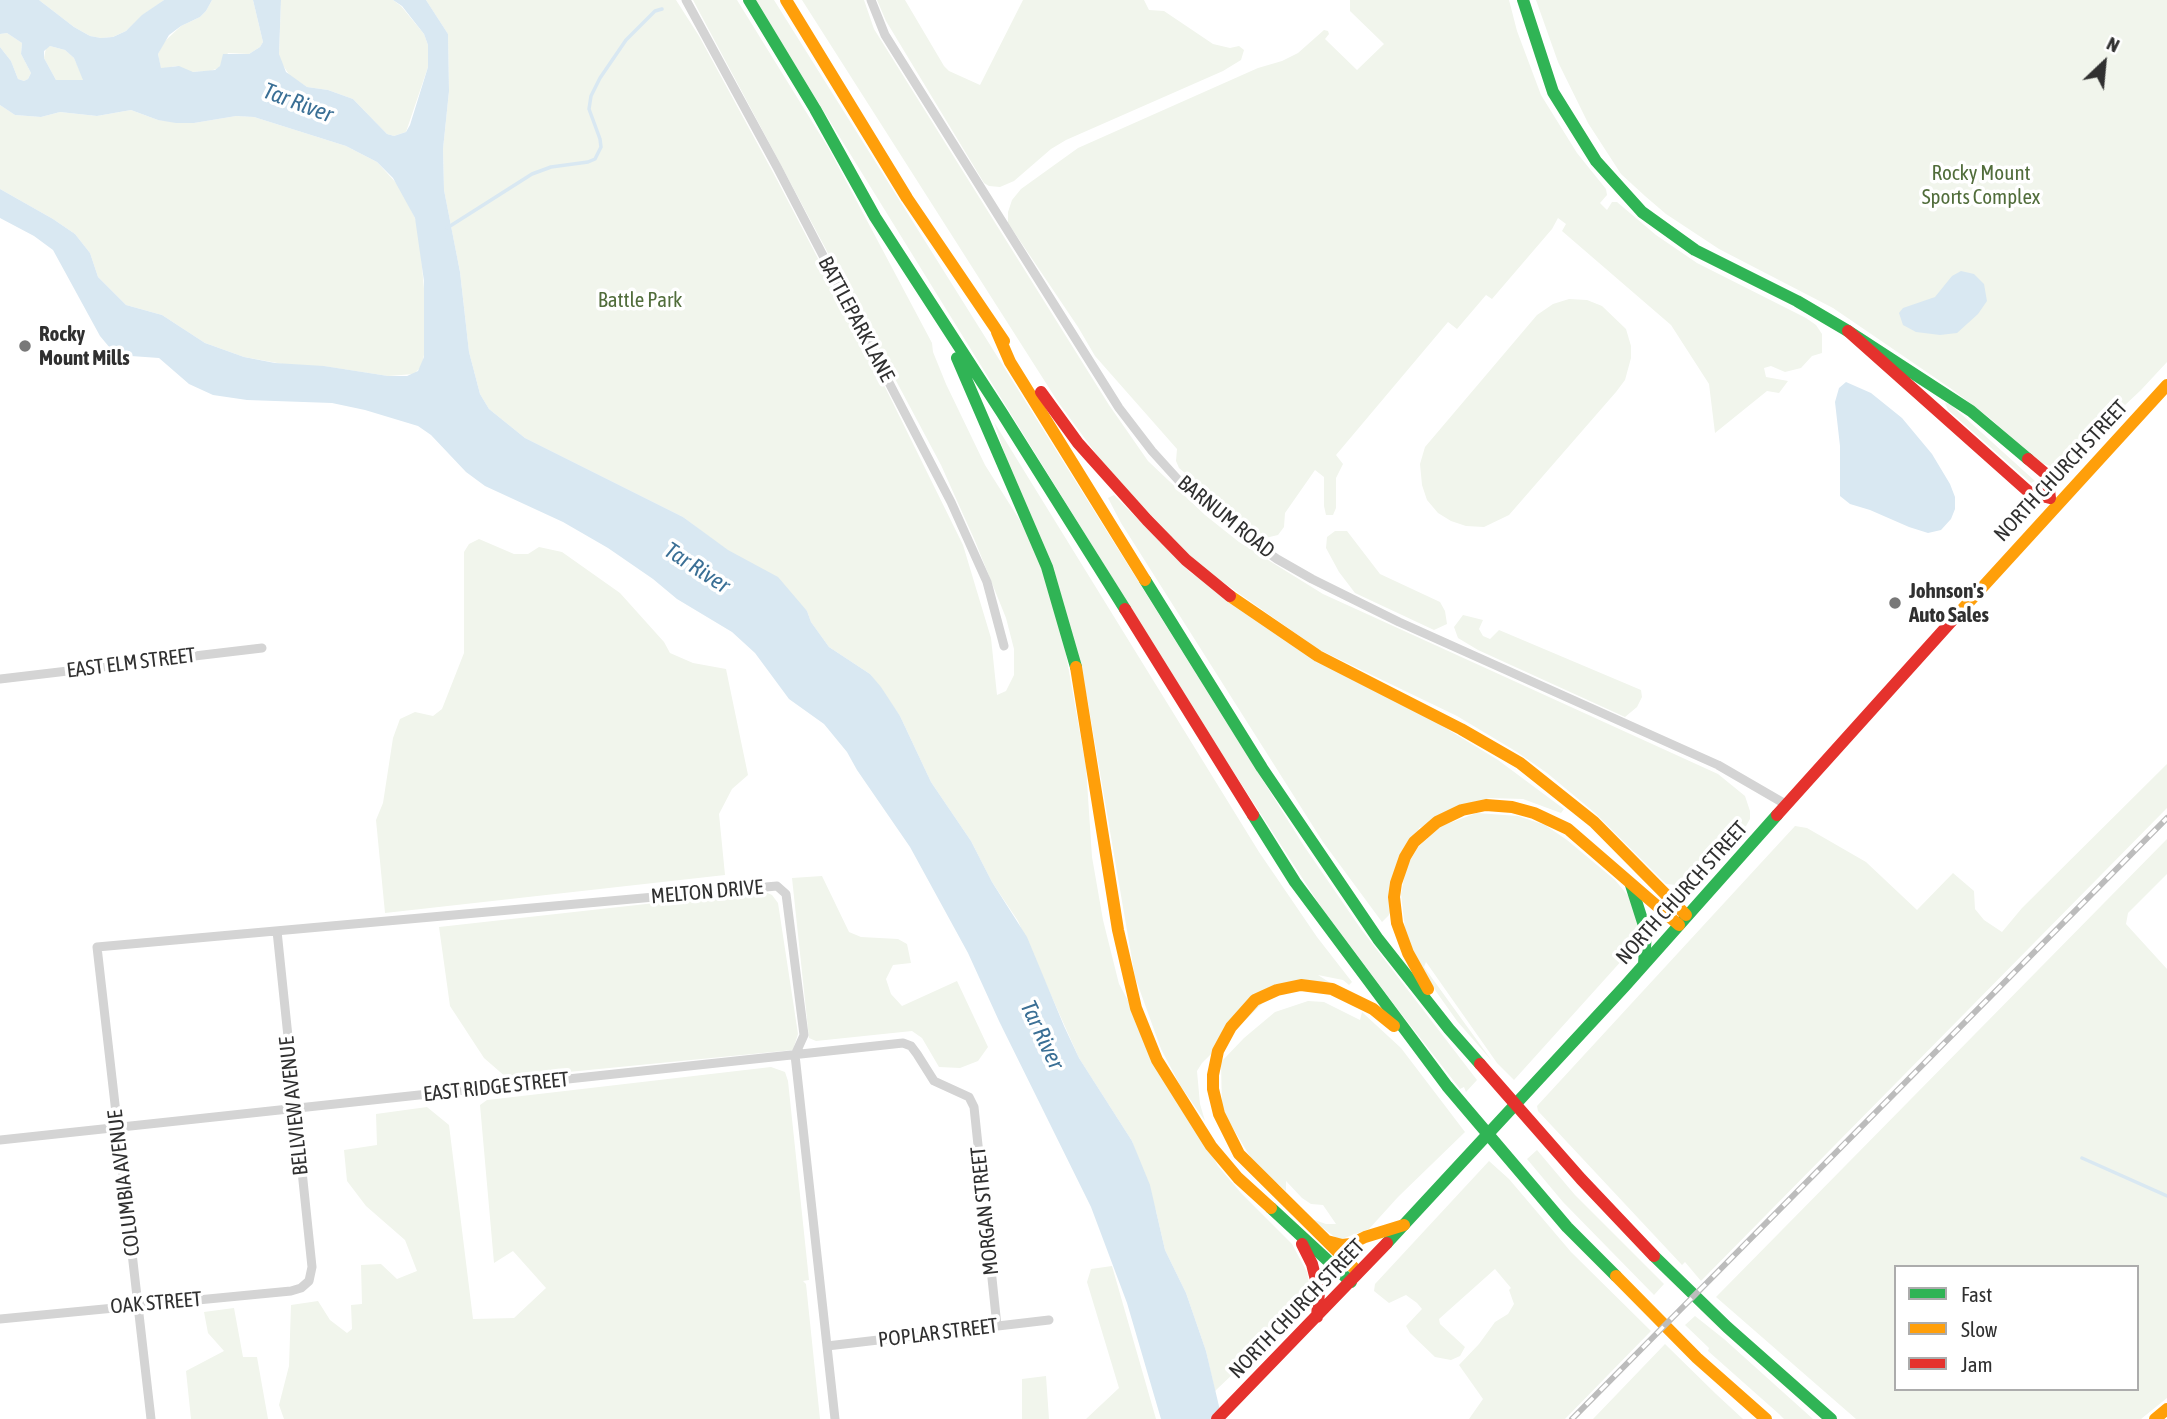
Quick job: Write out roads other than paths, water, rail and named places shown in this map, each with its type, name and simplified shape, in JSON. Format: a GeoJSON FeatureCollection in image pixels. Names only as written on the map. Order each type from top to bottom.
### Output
{"type":"FeatureCollection","features":[{"type":"Feature","properties":{"kind":"main road"},"geometry":{"type":"LineString","coordinates":[[749,0],[875,217],[1296,882],[1447,1086],[1567,1227],[1697,1358],[1766,1419]]}},
{"type":"Feature","properties":{"kind":"main road"},"geometry":{"type":"LineString","coordinates":[[786,0],[908,198],[997,332],[1078,443],[1147,520],[1186,559],[1238,602],[1310,651],[1480,739],[1520,763],[1594,822],[1683,920]]}},
{"type":"Feature","properties":{"kind":"main road"},"geometry":{"type":"LineString","coordinates":[[1522,0],[1553,92],[1596,161],[1642,212],[1695,250],[1797,301],[1971,411],[2047,475],[2053,501]]}},
{"type":"Feature","properties":{"kind":"main road"},"geometry":{"type":"LineString","coordinates":[[936,310],[1047,566],[1060,606],[1078,676],[1118,930],[1136,1008],[1157,1060],[1211,1146],[1238,1178],[1295,1232],[1355,1277]]}},
{"type":"Feature","properties":{"kind":"main road"},"geometry":{"type":"LineString","coordinates":[[1848,331],[2030,493],[2053,501]]}},
{"type":"Feature","properties":{"kind":"main road"},"geometry":{"type":"LineString","coordinates":[[997,332],[1010,362],[1262,768],[1378,939],[1449,1029],[1581,1179],[1727,1327],[1831,1419]]}},
{"type":"Feature","properties":{"kind":"main road","name":"NORTH CHURCH STREET"},"geometry":{"type":"LineString","coordinates":[[1217,1419],[1404,1225],[1644,964],[2053,501],[2167,385]]}},
{"type":"Feature","properties":{"kind":"main road"},"geometry":{"type":"LineString","coordinates":[[1449,1029],[1408,953],[1395,911],[1395,883],[1414,842],[1449,814],[1475,807],[1500,805],[1522,809],[1568,829],[1630,882],[1683,920]]}},
{"type":"Feature","properties":{"kind":"main road"},"geometry":{"type":"LineString","coordinates":[[1630,882],[1644,919],[1644,964]]}},
{"type":"Feature","properties":{"kind":"main road"},"geometry":{"type":"LineString","coordinates":[[1355,1277],[1327,1241],[1239,1154],[1225,1129],[1215,1100],[1213,1075],[1218,1051],[1231,1027],[1255,1000],[1277,989],[1301,985],[1332,989],[1383,1016],[1447,1086]]}},
{"type":"Feature","properties":{"kind":"main road"},"geometry":{"type":"LineString","coordinates":[[1327,1241],[1342,1245],[1352,1244],[1365,1237],[1404,1225]]}},
{"type":"Feature","properties":{"kind":"main road"},"geometry":{"type":"LineString","coordinates":[[1295,1232],[1312,1264],[1316,1278],[1319,1293],[1317,1317]]}},
{"type":"Feature","properties":{"kind":"main road"},"geometry":{"type":"LineString","coordinates":[[2155,1419],[2167,1409]]}},
{"type":"Feature","properties":{"kind":"street","name":"BATTLEPARK LANE"},"geometry":{"type":"LineString","coordinates":[[686,0],[764,143],[951,502],[986,582],[1004,646]]}},
{"type":"Feature","properties":{"kind":"street","name":"BARNUM ROAD"},"geometry":{"type":"LineString","coordinates":[[871,0],[885,35],[1119,408],[1152,452],[1189,490],[1246,537],[1312,579],[1399,622],[1718,765],[1787,805]]}},
{"type":"Feature","properties":{"kind":"street","name":"EAST ELM STREET"},"geometry":{"type":"LineString","coordinates":[[0,679],[262,648]]}},
{"type":"Feature","properties":{"kind":"street","name":"MELTON DRIVE"},"geometry":{"type":"LineString","coordinates":[[97,947],[777,886],[786,894],[804,1035],[794,1055],[835,1419]]}},
{"type":"Feature","properties":{"kind":"street","name":"BELLVIEW AVENUE"},"geometry":{"type":"LineString","coordinates":[[277,931],[312,1267],[309,1280]]}},
{"type":"Feature","properties":{"kind":"street","name":"COLUMBIA AVENUE"},"geometry":{"type":"LineString","coordinates":[[97,947],[151,1419]]}},
{"type":"Feature","properties":{"kind":"street","name":"EAST RIDGE STREET"},"geometry":{"type":"LineString","coordinates":[[0,1140],[903,1043],[911,1046],[918,1054],[934,1081],[969,1097]]}},
{"type":"Feature","properties":{"kind":"street","name":"MORGAN STREET"},"geometry":{"type":"LineString","coordinates":[[969,1097],[974,1107],[997,1326]]}},
{"type":"Feature","properties":{"kind":"street","name":"OAK STREET"},"geometry":{"type":"LineString","coordinates":[[0,1319],[291,1291],[301,1288],[309,1280]]}},
{"type":"Feature","properties":{"kind":"street","name":"POPLAR STREET"},"geometry":{"type":"LineString","coordinates":[[827,1346],[1049,1320]]}},
{"type":"Feature","properties":{"kind":"water","name":"Tar River"},"geometry":{"type":"Polygon","coordinates":[[[0,0],[39,0],[74,27],[90,36],[101,38],[113,37],[126,31],[142,15],[164,0],[212,0],[200,17],[169,35],[158,54],[161,68],[179,66],[193,72],[215,70],[220,66],[223,54],[249,54],[263,42],[253,0],[281,0],[279,54],[286,72],[307,87],[328,90],[353,99],[387,134],[394,136],[406,132],[410,125],[428,67],[428,45],[424,34],[402,6],[393,0],[426,0],[448,34],[449,91],[443,149],[444,190],[460,272],[469,352],[480,394],[489,409],[525,438],[683,517],[728,550],[778,577],[807,611],[811,622],[829,647],[870,674],[881,687],[900,716],[931,782],[971,841],[992,882],[1027,937],[1079,1058],[1132,1141],[1150,1185],[1165,1250],[1186,1293],[1206,1351],[1222,1419],[1161,1419],[1127,1303],[1091,1207],[968,953],[910,847],[847,752],[824,724],[789,699],[755,653],[732,632],[677,599],[608,548],[563,522],[485,486],[466,472],[431,435],[418,426],[332,403],[247,400],[213,395],[189,384],[159,358],[117,353],[100,336],[53,250],[34,236],[0,218],[0,189],[75,234],[90,253],[98,277],[126,305],[162,315],[205,343],[244,357],[275,363],[407,376],[418,371],[424,357],[424,281],[415,218],[393,178],[377,162],[346,146],[254,117],[236,116],[176,123],[158,120],[131,110],[97,116],[60,112],[41,117],[15,115],[0,105],[0,47],[11,61],[18,79],[24,81],[31,73],[21,54],[22,43],[7,33],[0,34],[0,0]],[[50,46],[44,51],[44,58],[56,80],[83,80],[74,58],[65,50],[50,46]]]}},
{"type":"Feature","properties":{"kind":"water"},"geometry":{"type":"Polygon","coordinates":[[[1961,271],[1974,274],[1984,284],[1987,301],[1978,314],[1957,333],[1940,335],[1916,332],[1903,325],[1899,313],[1903,308],[1935,297],[1952,276],[1961,271]]]}},
{"type":"Feature","properties":{"kind":"water"},"geometry":{"type":"Polygon","coordinates":[[[1846,382],[1871,393],[1902,418],[1932,454],[1955,497],[1955,509],[1951,519],[1941,530],[1928,533],[1909,527],[1850,504],[1840,496],[1840,446],[1835,402],[1839,388],[1846,382]]]}},
{"type":"Feature","properties":{"kind":"waterway"},"geometry":{"type":"LineString","coordinates":[[447,228],[532,174],[551,167],[595,159],[601,147],[589,109],[591,96],[626,40],[655,11],[662,9]]}},
{"type":"Feature","properties":{"kind":"waterway"},"geometry":{"type":"LineString","coordinates":[[2082,1158],[2167,1196]]}},
{"type":"Feature","properties":{"kind":"railway"},"geometry":{"type":"LineString","coordinates":[[1572,1419],[2167,818]]}},
{"type":"Feature","properties":{"kind":"place","name":"Rocky Mount Mills"},"geometry":{"type":"Point","coordinates":[25,346]}},
{"type":"Feature","properties":{"kind":"place","name":"Johnson's Auto Sales"},"geometry":{"type":"Point","coordinates":[1895,603]}},
{"type":"Feature","properties":{"kind":"park label","name":"Rocky Mount Sports Complex"},"geometry":{"type":"Point","coordinates":[1981,185]}},
{"type":"Feature","properties":{"kind":"park label","name":"Battle Park"},"geometry":{"type":"Point","coordinates":[640,300]}}]}
